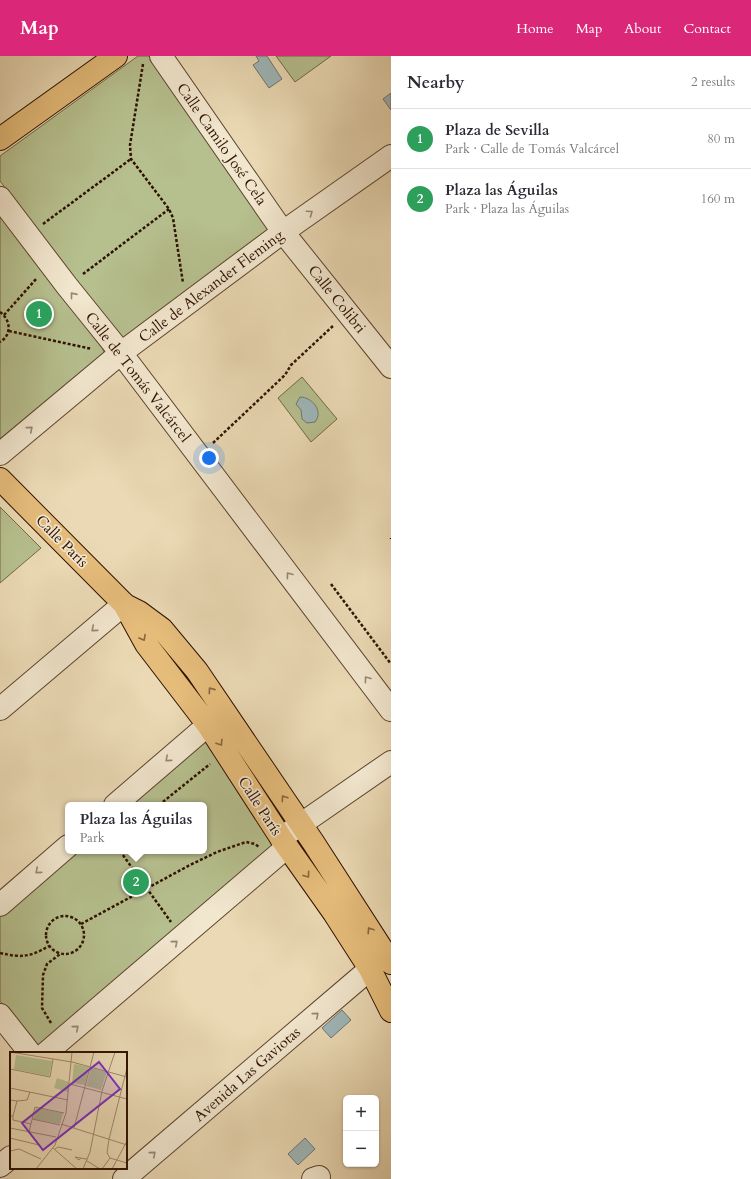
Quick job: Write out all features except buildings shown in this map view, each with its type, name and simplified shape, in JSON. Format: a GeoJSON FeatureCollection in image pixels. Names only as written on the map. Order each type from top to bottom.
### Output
{"type":"FeatureCollection","features":[{"type":"Feature","properties":{"kind":"main road"},"geometry":{"type":"LineString","coordinates":[[0,139],[116,56]]}},
{"type":"Feature","properties":{"kind":"main road","name":"Calle París"},"geometry":{"type":"LineString","coordinates":[[0,479],[124,604],[146,644],[208,725],[277,844],[334,912],[370,968],[391,1011]]}},
{"type":"Feature","properties":{"kind":"main road","name":"Calle París"},"geometry":{"type":"LineString","coordinates":[[124,604],[139,612],[162,629],[197,671],[225,710],[389,959]]}},
{"type":"Feature","properties":{"kind":"main road"},"geometry":{"type":"LineString","coordinates":[[208,725],[225,710]]}},
{"type":"Feature","properties":{"kind":"main road"},"geometry":{"type":"LineString","coordinates":[[370,968],[389,959]]}},
{"type":"Feature","properties":{"kind":"street","name":"Calle Camilo José Cela"},"geometry":{"type":"LineString","coordinates":[[152,59],[283,232]]}},
{"type":"Feature","properties":{"kind":"street","name":"Calle de Alexander Fleming"},"geometry":{"type":"LineString","coordinates":[[0,454],[121,353],[283,232],[391,156]]}},
{"type":"Feature","properties":{"kind":"street","name":"Calle de Tomás Valcárcel"},"geometry":{"type":"LineString","coordinates":[[0,198],[67,286],[121,353],[391,710]]}},
{"type":"Feature","properties":{"kind":"street","name":"Calle Colibri"},"geometry":{"type":"LineString","coordinates":[[283,232],[391,367]]}},
{"type":"Feature","properties":{"kind":"street"},"geometry":{"type":"LineString","coordinates":[[0,708],[124,604]]}},
{"type":"Feature","properties":{"kind":"street"},"geometry":{"type":"LineString","coordinates":[[118,802],[208,725]]}},
{"type":"Feature","properties":{"kind":"street"},"geometry":{"type":"LineString","coordinates":[[53,1047],[182,937],[277,844],[301,824],[391,762]]}},
{"type":"Feature","properties":{"kind":"street"},"geometry":{"type":"LineString","coordinates":[[0,904],[65,849]]}},
{"type":"Feature","properties":{"kind":"street","name":"Avenida Las Gaviotas"},"geometry":{"type":"LineString","coordinates":[[125,1174],[370,968]]}},
{"type":"Feature","properties":{"kind":"street"},"geometry":{"type":"LineString","coordinates":[[0,1015],[29,1052]]}},
{"type":"Feature","properties":{"kind":"street"},"geometry":{"type":"LineString","coordinates":[[0,1166],[10,1158]]}},
{"type":"Feature","properties":{"kind":"path"},"geometry":{"type":"LineString","coordinates":[[152,59],[130,145],[131,159],[169,209],[172,218],[186,304]]}},
{"type":"Feature","properties":{"kind":"path"},"geometry":{"type":"LineString","coordinates":[[28,235],[131,159]]}},
{"type":"Feature","properties":{"kind":"path"},"geometry":{"type":"LineString","coordinates":[[67,286],[169,209]]}},
{"type":"Feature","properties":{"kind":"path"},"geometry":{"type":"LineString","coordinates":[[4,315],[42,274]]}},
{"type":"Feature","properties":{"kind":"path"},"geometry":{"type":"LineString","coordinates":[[0,312],[4,315],[9,325],[9,331],[0,342]]}},
{"type":"Feature","properties":{"kind":"path"},"geometry":{"type":"LineString","coordinates":[[211,445],[285,375],[291,365],[338,321]]}},
{"type":"Feature","properties":{"kind":"path"},"geometry":{"type":"LineString","coordinates":[[9,331],[93,350]]}},
{"type":"Feature","properties":{"kind":"path"},"geometry":{"type":"LineString","coordinates":[[331,584],[391,664]]}},
{"type":"Feature","properties":{"kind":"path"},"geometry":{"type":"LineString","coordinates":[[163,802],[214,761]]}},
{"type":"Feature","properties":{"kind":"path"},"geometry":{"type":"LineString","coordinates":[[81,924],[204,857],[241,842],[277,844]]}},
{"type":"Feature","properties":{"kind":"path"},"geometry":{"type":"LineString","coordinates":[[122,854],[182,937]]}},
{"type":"Feature","properties":{"kind":"path"},"geometry":{"type":"LineString","coordinates":[[53,1047],[42,1008],[43,975],[46,964],[60,954],[72,953],[81,946],[84,940],[84,933],[81,924],[70,916],[57,917],[52,920],[45,933],[49,946],[60,954]]}},
{"type":"Feature","properties":{"kind":"path"},"geometry":{"type":"LineString","coordinates":[[0,953],[15,957],[34,955],[49,946]]}},
{"type":"Feature","properties":{"kind":"green space"},"geometry":{"type":"Polygon","coordinates":[[[138,56],[149,56],[268,225],[269,231],[123,339],[117,336],[0,181],[0,156],[138,56]]]}},
{"type":"Feature","properties":{"kind":"green space"},"geometry":{"type":"Polygon","coordinates":[[[276,56],[331,56],[295,82],[276,56]]]}},
{"type":"Feature","properties":{"kind":"green space"},"geometry":{"type":"Polygon","coordinates":[[[0,213],[104,352],[103,355],[0,441],[0,213]]]}},
{"type":"Feature","properties":{"kind":"green space"},"geometry":{"type":"Polygon","coordinates":[[[302,377],[337,419],[311,442],[278,398],[302,377]]]}},
{"type":"Feature","properties":{"kind":"green space"},"geometry":{"type":"Polygon","coordinates":[[[0,507],[41,548],[0,583],[0,507]]]}},
{"type":"Feature","properties":{"kind":"green space"},"geometry":{"type":"Polygon","coordinates":[[[205,742],[208,743],[275,846],[37,1049],[0,1001],[0,914],[70,854],[207,854],[207,802],[131,802],[205,742]]]}},
{"type":"Feature","properties":{"kind":"water"},"geometry":{"type":"Polygon","coordinates":[[[256,56],[267,56],[282,79],[269,88],[253,65],[259,61],[256,56]]]}},
{"type":"Feature","properties":{"kind":"water"},"geometry":{"type":"Polygon","coordinates":[[[391,93],[391,110],[383,99],[391,93]]]}},
{"type":"Feature","properties":{"kind":"water"},"geometry":{"type":"Polygon","coordinates":[[[300,397],[309,399],[315,405],[318,413],[315,422],[307,423],[302,419],[301,410],[296,404],[300,397]]]}},
{"type":"Feature","properties":{"kind":"water"},"geometry":{"type":"Polygon","coordinates":[[[342,1010],[351,1020],[331,1038],[322,1028],[342,1010]]]}},
{"type":"Feature","properties":{"kind":"water"},"geometry":{"type":"Polygon","coordinates":[[[305,1138],[315,1149],[298,1165],[288,1154],[305,1138]]]}},
{"type":"Feature","properties":{"kind":"place","name":"Plaza de Sevilla"},"geometry":{"type":"Point","coordinates":[39,314]}},
{"type":"Feature","properties":{"kind":"place","name":"Plaza las Águilas"},"geometry":{"type":"Point","coordinates":[136,882]}}]}
